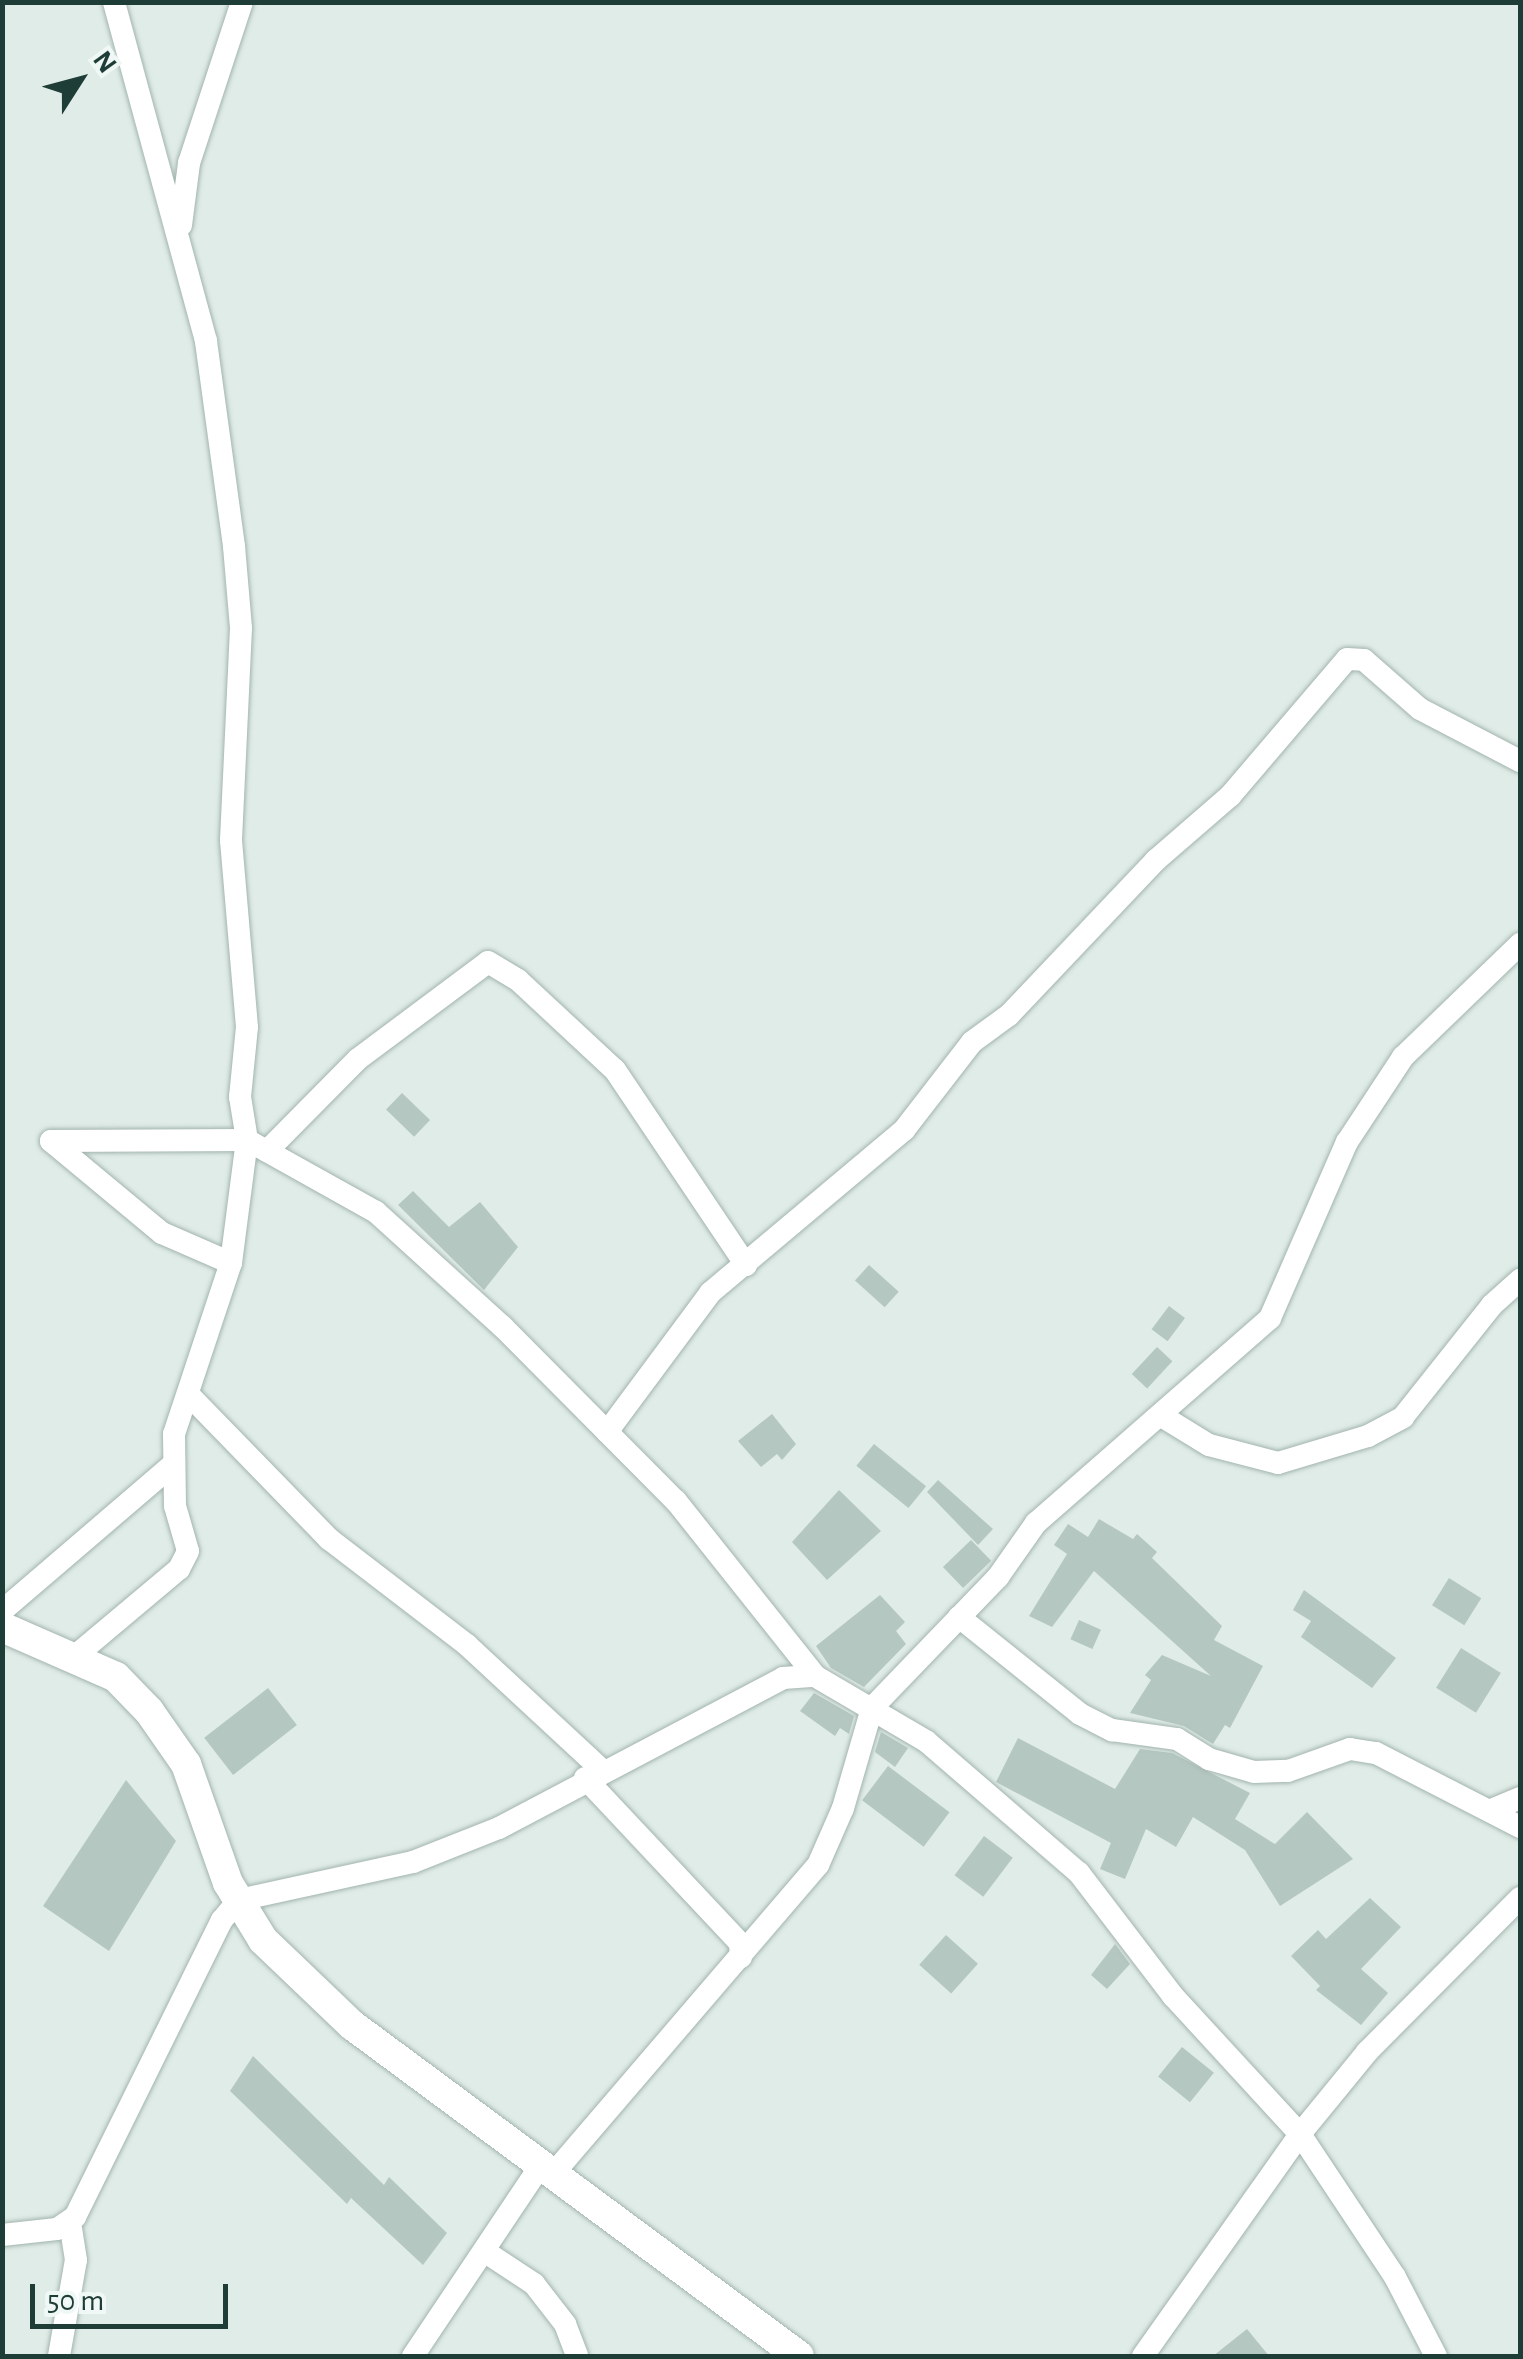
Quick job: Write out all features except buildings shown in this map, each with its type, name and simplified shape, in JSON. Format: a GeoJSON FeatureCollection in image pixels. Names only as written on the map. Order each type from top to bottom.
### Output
{"type":"FeatureCollection","features":[{"type":"Feature","properties":{"kind":"street"},"geometry":{"type":"LineString","coordinates":[[74,1657],[179,1569],[188,1551],[172,1466],[174,1434],[232,1263],[257,1145],[240,1098],[247,1026],[231,840],[240,628],[206,341],[114,2]]}},
{"type":"Feature","properties":{"kind":"street"},"geometry":{"type":"LineString","coordinates":[[179,237],[189,163],[242,2]]}},
{"type":"Feature","properties":{"kind":"street"},"geometry":{"type":"LineString","coordinates":[[608,1432],[678,1329],[746,1265],[904,1130],[972,1042],[1010,1015],[1156,860],[1230,796],[1347,660],[1364,660],[1420,709],[1520,761]]}},
{"type":"Feature","properties":{"kind":"street"},"geometry":{"type":"LineString","coordinates":[[413,2356],[484,2251],[548,2169],[741,1957],[818,1865],[843,1808],[872,1708],[959,1617],[1036,1523],[1270,1318],[1348,1142],[1404,1056],[1520,944]]}},
{"type":"Feature","properties":{"kind":"street"},"geometry":{"type":"LineString","coordinates":[[257,1145],[358,1058],[488,962],[518,980],[615,1070],[746,1265]]}},
{"type":"Feature","properties":{"kind":"street"},"geometry":{"type":"LineString","coordinates":[[232,1263],[162,1233],[52,1141],[257,1145],[376,1212],[676,1501],[815,1676],[926,1741],[1079,1873],[1173,1996],[1300,2134],[1395,2277],[1436,2356]]}},
{"type":"Feature","properties":{"kind":"street"},"geometry":{"type":"LineString","coordinates":[[1160,1415],[1209,1444],[1278,1463],[1368,1436],[1403,1417],[1492,1305],[1520,1280]]}},
{"type":"Feature","properties":{"kind":"street"},"geometry":{"type":"LineString","coordinates":[[189,1395],[329,1538],[466,1645],[593,1774],[740,1943],[741,1957]]}},
{"type":"Feature","properties":{"kind":"street"},"geometry":{"type":"LineString","coordinates":[[2,1611],[172,1466]]}},
{"type":"Feature","properties":{"kind":"street"},"geometry":{"type":"LineString","coordinates":[[959,1617],[1080,1714],[1112,1730],[1177,1740],[1210,1759],[1254,1772],[1288,1771],[1350,1749],[1376,1752],[1494,1809],[1520,1827]]}},
{"type":"Feature","properties":{"kind":"street"},"geometry":{"type":"LineString","coordinates":[[2,1627],[116,1677],[150,1711],[186,1764],[238,1900],[263,1940],[352,2025],[799,2356]]}},
{"type":"Feature","properties":{"kind":"street"},"geometry":{"type":"LineString","coordinates":[[59,2356],[76,2260],[70,2223],[222,1920],[238,1900],[413,1862],[499,1828],[593,1774],[701,1726],[783,1678],[815,1676]]}},
{"type":"Feature","properties":{"kind":"street"},"geometry":{"type":"LineString","coordinates":[[1494,1809],[1520,1798]]}},
{"type":"Feature","properties":{"kind":"street"},"geometry":{"type":"LineString","coordinates":[[1143,2356],[1300,2134],[1367,2052],[1520,1898]]}},
{"type":"Feature","properties":{"kind":"street"},"geometry":{"type":"LineString","coordinates":[[2,2235],[70,2223]]}},
{"type":"Feature","properties":{"kind":"street"},"geometry":{"type":"LineString","coordinates":[[484,2251],[534,2284],[565,2324],[576,2356]]}}]}
